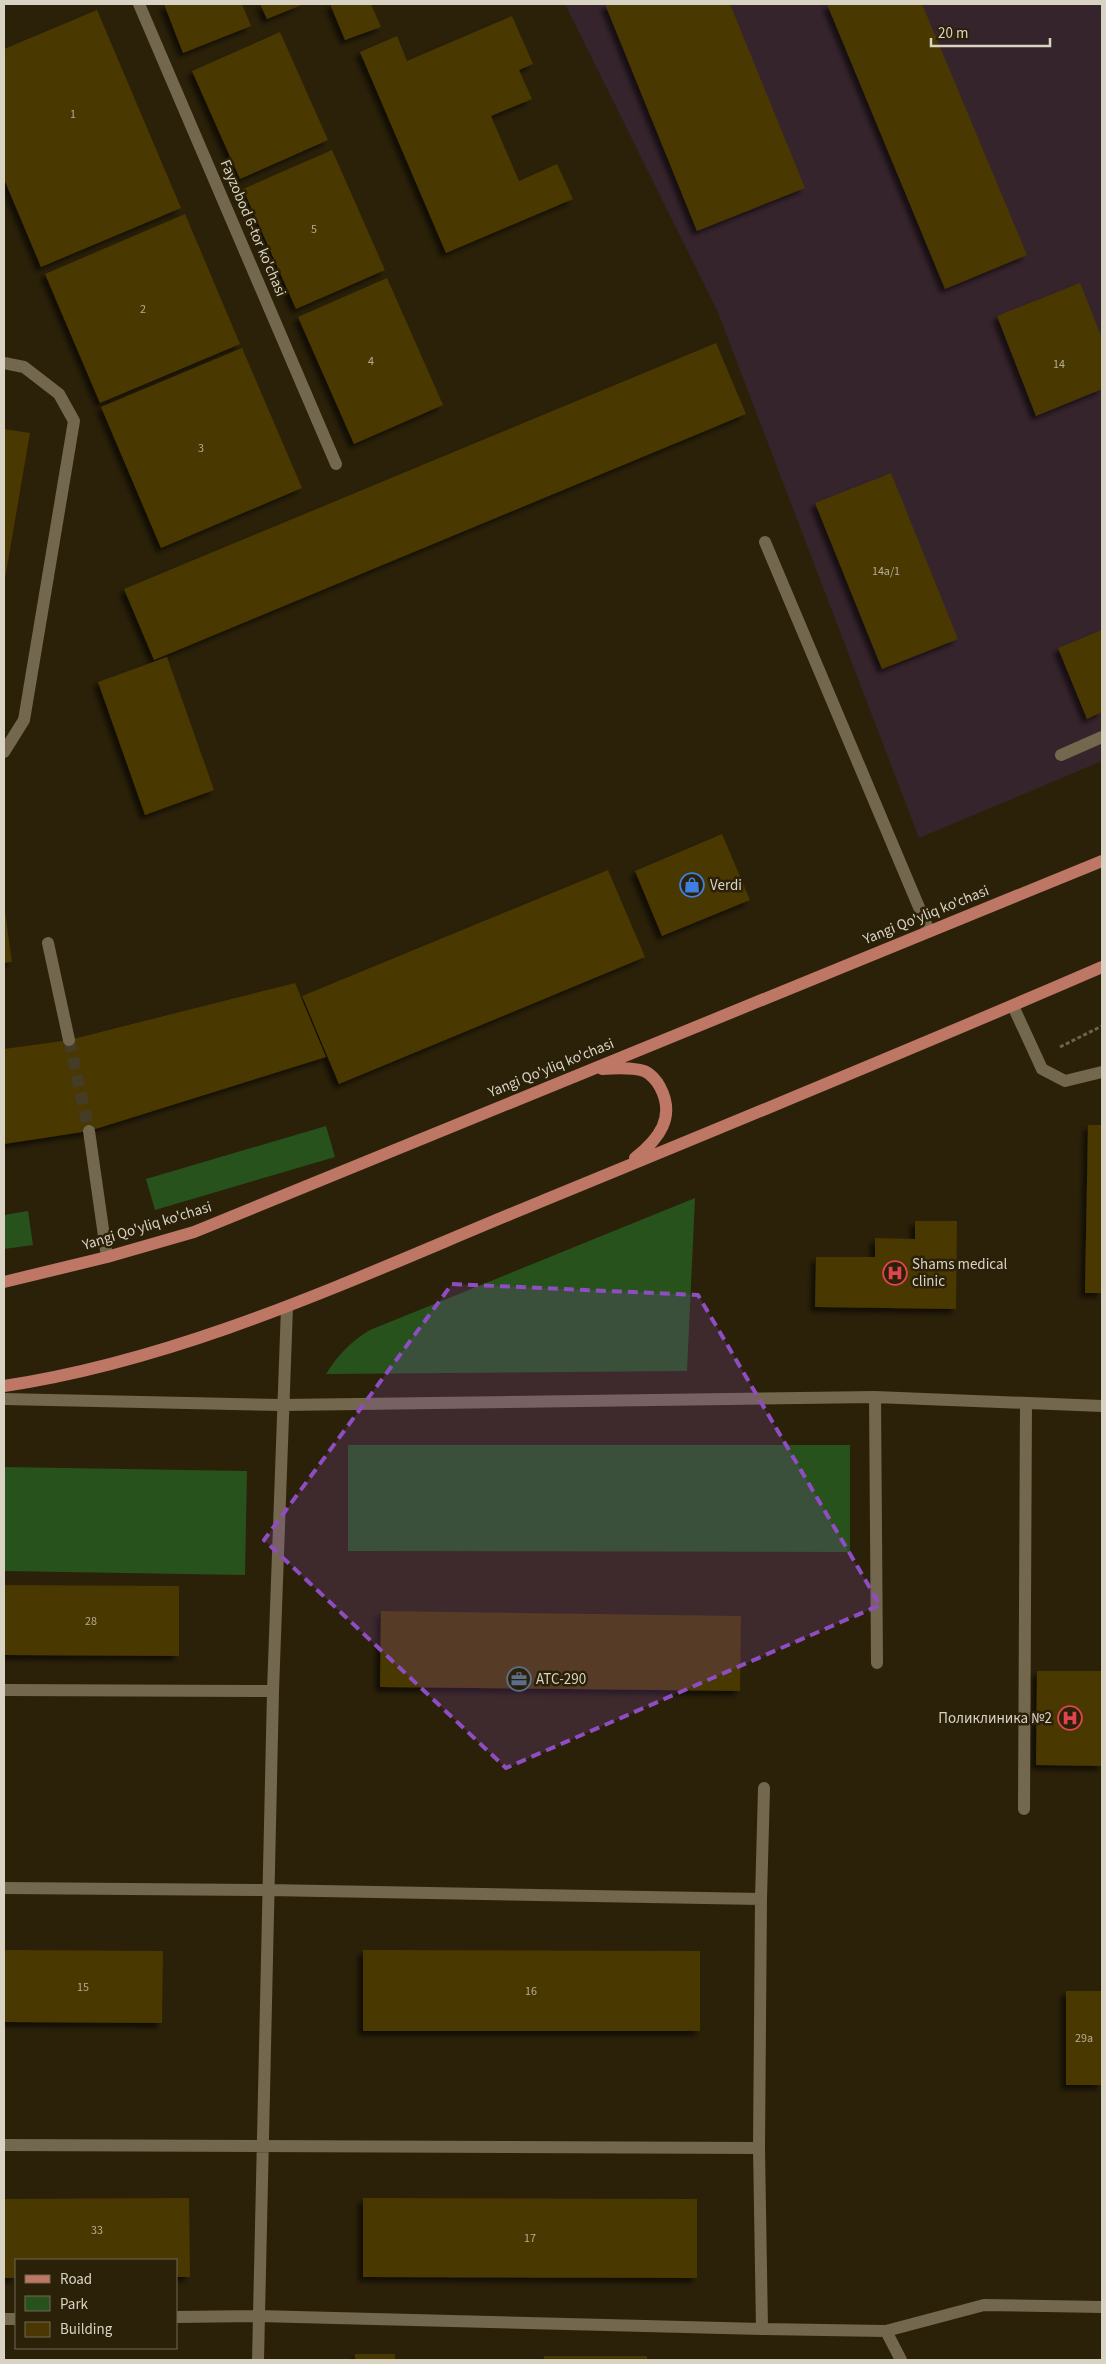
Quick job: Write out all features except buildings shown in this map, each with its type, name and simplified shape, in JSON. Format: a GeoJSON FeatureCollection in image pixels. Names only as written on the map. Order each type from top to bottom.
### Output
{"type":"FeatureCollection","features":[{"type":"Feature","properties":{"kind":"main road","name":"Yangi Qo'yliq ko'chasi"},"geometry":{"type":"LineString","coordinates":[[4,1282],[107,1258],[194,1232],[1102,861]]}},
{"type":"Feature","properties":{"kind":"main road"},"geometry":{"type":"LineString","coordinates":[[4,1386],[85,1372],[146,1355],[287,1307],[1013,1006],[1102,967]]}},
{"type":"Feature","properties":{"kind":"main road"},"geometry":{"type":"LineString","coordinates":[[589,1070],[619,1068],[646,1071],[658,1082],[667,1099],[665,1123],[651,1145],[624,1168]]}},
{"type":"Feature","properties":{"kind":"street","name":"Fayzobod 6-tor ko'chasi"},"geometry":{"type":"LineString","coordinates":[[139,4],[336,464]]}},
{"type":"Feature","properties":{"kind":"street"},"geometry":{"type":"LineString","coordinates":[[4,363],[24,367],[59,394],[74,421],[24,720],[4,752]]}},
{"type":"Feature","properties":{"kind":"street"},"geometry":{"type":"LineString","coordinates":[[764,542],[929,931]]}},
{"type":"Feature","properties":{"kind":"street"},"geometry":{"type":"LineString","coordinates":[[1061,755],[1102,737]]}},
{"type":"Feature","properties":{"kind":"street"},"geometry":{"type":"LineString","coordinates":[[48,943],[69,1040]]}},
{"type":"Feature","properties":{"kind":"street"},"geometry":{"type":"LineString","coordinates":[[1013,1006],[1042,1069],[1065,1081],[1102,1072]]}},
{"type":"Feature","properties":{"kind":"street"},"geometry":{"type":"LineString","coordinates":[[89,1131],[107,1258]]}},
{"type":"Feature","properties":{"kind":"street"},"geometry":{"type":"LineString","coordinates":[[258,2360],[272,1691],[287,1307]]}},
{"type":"Feature","properties":{"kind":"street"},"geometry":{"type":"LineString","coordinates":[[875,1397],[877,1663]]}},
{"type":"Feature","properties":{"kind":"street"},"geometry":{"type":"LineString","coordinates":[[4,1399],[282,1404],[875,1397],[1102,1406]]}},
{"type":"Feature","properties":{"kind":"street"},"geometry":{"type":"LineString","coordinates":[[1024,1809],[1026,1403]]}},
{"type":"Feature","properties":{"kind":"street"},"geometry":{"type":"LineString","coordinates":[[4,1690],[272,1691]]}},
{"type":"Feature","properties":{"kind":"street"},"geometry":{"type":"LineString","coordinates":[[762,2330],[759,2148],[760,1900],[764,1788]]}},
{"type":"Feature","properties":{"kind":"street"},"geometry":{"type":"LineString","coordinates":[[4,1888],[268,1890],[760,1900]]}},
{"type":"Feature","properties":{"kind":"street"},"geometry":{"type":"LineString","coordinates":[[4,2145],[759,2148]]}},
{"type":"Feature","properties":{"kind":"street"},"geometry":{"type":"LineString","coordinates":[[178,2317],[258,2316],[762,2330],[886,2331],[984,2305],[1102,2307]]}},
{"type":"Feature","properties":{"kind":"street"},"geometry":{"type":"LineString","coordinates":[[886,2331],[901,2360]]}},
{"type":"Feature","properties":{"kind":"path"},"geometry":{"type":"LineString","coordinates":[[1038,1059],[1102,1026]]}},
{"type":"Feature","properties":{"kind":"highlighted area"},"geometry":{"type":"Polygon","coordinates":[[[452,1284],[698,1295],[880,1605],[506,1768],[264,1540],[452,1284]]]}},
{"type":"Feature","properties":{"kind":"shaded area"},"geometry":{"type":"Polygon","coordinates":[[[565,4],[1102,4],[1102,761],[919,838],[717,310],[565,4]]]}},
{"type":"Feature","properties":{"kind":"green space"},"geometry":{"type":"Polygon","coordinates":[[[326,1126],[335,1157],[155,1210],[146,1179],[326,1126]]]}},
{"type":"Feature","properties":{"kind":"green space"},"geometry":{"type":"Polygon","coordinates":[[[695,1198],[687,1371],[326,1374],[345,1349],[370,1330],[695,1198]]]}},
{"type":"Feature","properties":{"kind":"green space"},"geometry":{"type":"Polygon","coordinates":[[[28,1211],[33,1245],[4,1249],[4,1215],[28,1211]]]}},
{"type":"Feature","properties":{"kind":"green space"},"geometry":{"type":"Polygon","coordinates":[[[348,1445],[850,1445],[850,1552],[348,1551],[348,1445]]]}},
{"type":"Feature","properties":{"kind":"green space"},"geometry":{"type":"Polygon","coordinates":[[[4,1467],[247,1471],[245,1575],[4,1571],[4,1467]]]}},
{"type":"Feature","properties":{"kind":"tunnel"},"geometry":{"type":"LineString","coordinates":[[69,1040],[89,1131]]}},
{"type":"Feature","properties":{"kind":"place","name":"Verdi"},"geometry":{"type":"Point","coordinates":[692,885]}},
{"type":"Feature","properties":{"kind":"place","name":"Shams medical clinic"},"geometry":{"type":"Point","coordinates":[895,1273]}},
{"type":"Feature","properties":{"kind":"place","name":"ATC-290"},"geometry":{"type":"Point","coordinates":[519,1679]}},
{"type":"Feature","properties":{"kind":"place","name":"Поликлиника №2"},"geometry":{"type":"Point","coordinates":[1070,1718]}}]}
